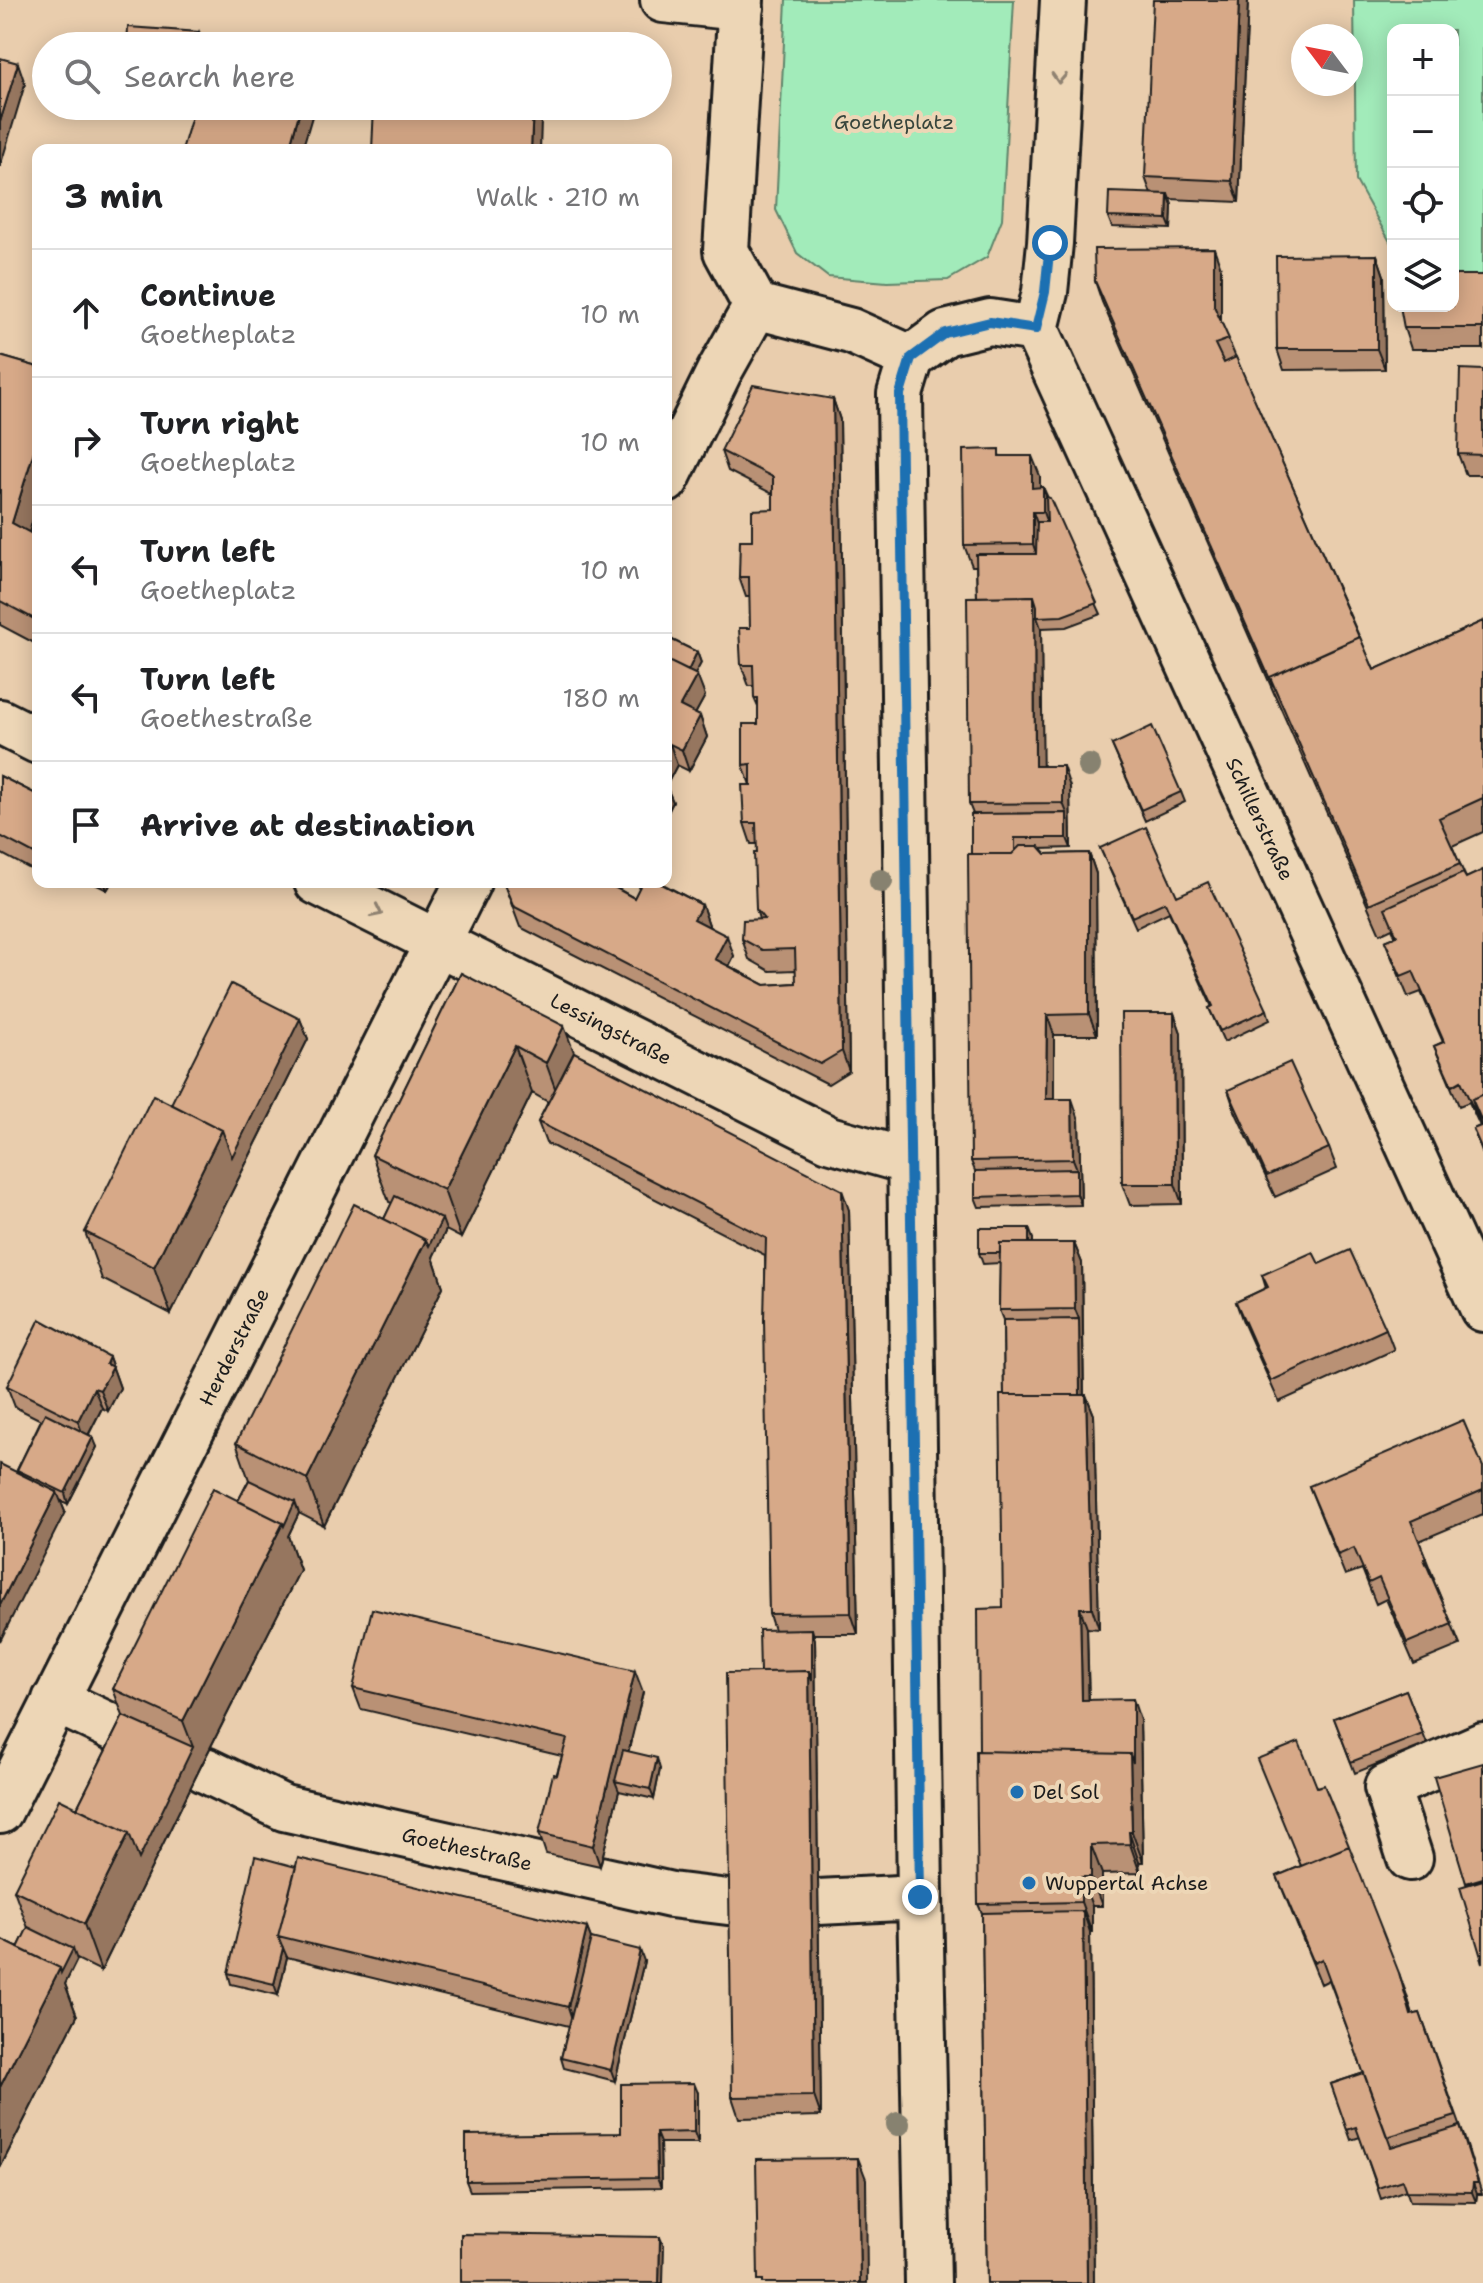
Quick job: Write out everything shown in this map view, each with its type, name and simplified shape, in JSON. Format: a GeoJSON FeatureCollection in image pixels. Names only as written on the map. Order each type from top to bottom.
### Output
{"type":"FeatureCollection","features":[{"type":"Feature","properties":{"kind":"street"},"geometry":{"type":"LineString","coordinates":[[663,0],[741,4],[726,251],[756,306],[851,331],[911,358]]}},
{"type":"Feature","properties":{"kind":"street"},"geometry":{"type":"LineString","coordinates":[[928,2283],[900,394],[911,358],[945,333],[990,322],[1036,329],[1045,292],[1050,243],[1063,0]]}},
{"type":"Feature","properties":{"kind":"street"},"geometry":{"type":"LineString","coordinates":[[672,468],[719,372],[756,306]]}},
{"type":"Feature","properties":{"kind":"street","name":"Schillerstraße"},"geometry":{"type":"LineString","coordinates":[[1036,329],[1483,1309]]}},
{"type":"Feature","properties":{"kind":"street"},"geometry":{"type":"LineString","coordinates":[[0,722],[32,738]]}},
{"type":"Feature","properties":{"kind":"street","name":"Lessingstraße"},"geometry":{"type":"LineString","coordinates":[[329,888],[829,1139],[910,1162]]}},
{"type":"Feature","properties":{"kind":"street","name":"Herderstraße"},"geometry":{"type":"LineString","coordinates":[[0,1811],[465,888]]}},
{"type":"Feature","properties":{"kind":"street"},"geometry":{"type":"LineString","coordinates":[[55,1700],[129,1735]]}},
{"type":"Feature","properties":{"kind":"street"},"geometry":{"type":"LineString","coordinates":[[1410,1858],[1387,1787],[1483,1745]]}},
{"type":"Feature","properties":{"kind":"street","name":"Goethestraße"},"geometry":{"type":"LineString","coordinates":[[205,1770],[284,1808],[671,1895],[736,1903]]}},
{"type":"Feature","properties":{"kind":"street"},"geometry":{"type":"LineString","coordinates":[[818,1902],[920,1897]]}},
{"type":"Feature","properties":{"kind":"green space","name":"Goetheplatz"},"geometry":{"type":"Polygon","coordinates":[[[786,0],[1014,0],[1002,219],[987,257],[948,280],[887,282],[828,277],[797,253],[776,210],[786,0]]]}},
{"type":"Feature","properties":{"kind":"green space"},"geometry":{"type":"Polygon","coordinates":[[[1354,0],[1483,0],[1483,284],[1459,285],[1459,24],[1387,24],[1387,236],[1356,181],[1355,96],[1363,96],[1363,24],[1354,24],[1354,0]]]}},
{"type":"Feature","properties":{"kind":"building"},"geometry":{"type":"Polygon","coordinates":[[[1153,0],[1239,0],[1232,181],[1145,177],[1153,0]]]}},
{"type":"Feature","properties":{"kind":"building"},"geometry":{"type":"Polygon","coordinates":[[[128,27],[199,32],[128,32],[128,27]]]}},
{"type":"Feature","properties":{"kind":"building"},"geometry":{"type":"Polygon","coordinates":[[[0,58],[18,63],[0,122],[0,58]]]}},
{"type":"Feature","properties":{"kind":"building"},"geometry":{"type":"Polygon","coordinates":[[[191,120],[297,120],[291,144],[184,144],[191,120]]]}},
{"type":"Feature","properties":{"kind":"building"},"geometry":{"type":"Polygon","coordinates":[[[373,120],[532,120],[531,144],[372,144],[373,120]]]}},
{"type":"Feature","properties":{"kind":"building"},"geometry":{"type":"Polygon","coordinates":[[[1109,192],[1168,194],[1167,219],[1108,217],[1109,192]]]}},
{"type":"Feature","properties":{"kind":"building"},"geometry":{"type":"Polygon","coordinates":[[[1214,248],[1214,306],[1229,339],[1215,344],[1224,363],[1236,357],[1359,637],[1270,677],[1273,686],[1095,281],[1094,249],[1214,248]]]}},
{"type":"Feature","properties":{"kind":"building"},"geometry":{"type":"Polygon","coordinates":[[[1377,255],[1377,349],[1277,349],[1276,256],[1377,255]]]}},
{"type":"Feature","properties":{"kind":"building"},"geometry":{"type":"Polygon","coordinates":[[[1459,275],[1483,275],[1483,328],[1404,328],[1401,312],[1459,312],[1459,275]]]}},
{"type":"Feature","properties":{"kind":"building"},"geometry":{"type":"Polygon","coordinates":[[[0,356],[32,365],[32,458],[12,523],[32,534],[32,618],[0,601],[0,356]]]}},
{"type":"Feature","properties":{"kind":"building"},"geometry":{"type":"Polygon","coordinates":[[[1460,369],[1483,370],[1483,455],[1458,454],[1460,369]]]}},
{"type":"Feature","properties":{"kind":"building"},"geometry":{"type":"Polygon","coordinates":[[[753,385],[833,399],[842,1051],[820,1064],[513,906],[506,888],[616,888],[634,898],[639,888],[669,888],[702,905],[694,919],[727,936],[715,959],[765,985],[796,983],[795,949],[762,950],[742,939],[743,920],[764,919],[756,909],[756,823],[744,823],[742,785],[751,785],[751,764],[743,765],[743,724],[758,724],[758,698],[754,698],[753,665],[741,665],[739,628],[750,628],[749,577],[739,577],[740,540],[752,540],[752,510],[773,509],[773,477],[721,451],[753,385]]]}},
{"type":"Feature","properties":{"kind":"building"},"geometry":{"type":"Polygon","coordinates":[[[999,449],[999,456],[1032,456],[1032,488],[1043,487],[1043,512],[1033,512],[1033,544],[964,545],[963,450],[999,449]]]}},
{"type":"Feature","properties":{"kind":"building"},"geometry":{"type":"Polygon","coordinates":[[[1046,497],[1050,498],[1097,603],[1062,616],[1037,617],[1034,596],[977,597],[976,554],[1036,554],[1037,522],[1047,522],[1046,497]]]}},
{"type":"Feature","properties":{"kind":"building"},"geometry":{"type":"Polygon","coordinates":[[[1034,596],[1035,766],[1063,766],[1063,803],[969,804],[967,597],[1034,596]]]}},
{"type":"Feature","properties":{"kind":"building"},"geometry":{"type":"Polygon","coordinates":[[[1483,621],[1483,798],[1439,818],[1460,864],[1369,904],[1270,677],[1360,637],[1374,670],[1483,621]]]}},
{"type":"Feature","properties":{"kind":"building"},"geometry":{"type":"Polygon","coordinates":[[[672,640],[697,652],[688,671],[672,663],[672,640]]]}},
{"type":"Feature","properties":{"kind":"building"},"geometry":{"type":"Polygon","coordinates":[[[672,663],[697,675],[680,706],[700,716],[682,750],[672,745],[672,663]]]}},
{"type":"Feature","properties":{"kind":"building"},"geometry":{"type":"Polygon","coordinates":[[[1152,726],[1181,792],[1141,810],[1112,745],[1152,726]]]}},
{"type":"Feature","properties":{"kind":"building"},"geometry":{"type":"Polygon","coordinates":[[[0,776],[32,792],[32,853],[0,836],[0,776]]]}},
{"type":"Feature","properties":{"kind":"building"},"geometry":{"type":"Polygon","coordinates":[[[1067,813],[1067,838],[1015,838],[1012,854],[971,854],[971,814],[1067,813]]]}},
{"type":"Feature","properties":{"kind":"building"},"geometry":{"type":"Polygon","coordinates":[[[1146,827],[1177,896],[1208,882],[1267,1010],[1220,1031],[1209,1008],[1213,1006],[1165,902],[1132,917],[1100,848],[1146,827]]]}},
{"type":"Feature","properties":{"kind":"building"},"geometry":{"type":"Polygon","coordinates":[[[1020,846],[1039,846],[1046,854],[1089,853],[1089,1014],[1047,1015],[1046,1099],[1072,1099],[1073,1159],[971,1161],[968,854],[1012,854],[1020,846]]]}},
{"type":"Feature","properties":{"kind":"building"},"geometry":{"type":"Polygon","coordinates":[[[1483,870],[1483,1094],[1472,1099],[1481,1126],[1461,1081],[1452,1086],[1434,1046],[1444,1042],[1413,971],[1401,976],[1385,941],[1397,936],[1385,908],[1463,873],[1466,878],[1483,870]]]}},
{"type":"Feature","properties":{"kind":"building"},"geometry":{"type":"Polygon","coordinates":[[[461,973],[564,1026],[546,1063],[515,1046],[444,1190],[372,1155],[461,973]]]}},
{"type":"Feature","properties":{"kind":"building"},"geometry":{"type":"Polygon","coordinates":[[[231,984],[300,1019],[232,1157],[222,1130],[171,1104],[231,984]]]}},
{"type":"Feature","properties":{"kind":"building"},"geometry":{"type":"Polygon","coordinates":[[[1121,1013],[1174,1013],[1175,1184],[1122,1184],[1121,1013]]]}},
{"type":"Feature","properties":{"kind":"building"},"geometry":{"type":"Polygon","coordinates":[[[574,1052],[842,1190],[851,1613],[769,1614],[764,1320],[766,1238],[538,1122],[574,1052]]]}},
{"type":"Feature","properties":{"kind":"building"},"geometry":{"type":"Polygon","coordinates":[[[1290,1062],[1329,1148],[1267,1176],[1228,1090],[1290,1062]]]}},
{"type":"Feature","properties":{"kind":"building"},"geometry":{"type":"Polygon","coordinates":[[[1483,1094],[1483,1124],[1472,1099],[1483,1094]]]}},
{"type":"Feature","properties":{"kind":"building"},"geometry":{"type":"Polygon","coordinates":[[[153,1095],[222,1130],[154,1267],[85,1232],[153,1095]]]}},
{"type":"Feature","properties":{"kind":"building"},"geometry":{"type":"Polygon","coordinates":[[[1483,1125],[1483,1152],[1473,1129],[1483,1125]]]}},
{"type":"Feature","properties":{"kind":"building"},"geometry":{"type":"Polygon","coordinates":[[[1077,1169],[1077,1194],[975,1197],[975,1171],[1077,1169]]]}},
{"type":"Feature","properties":{"kind":"building"},"geometry":{"type":"Polygon","coordinates":[[[395,1196],[442,1219],[429,1246],[426,1240],[384,1219],[395,1196]]]}},
{"type":"Feature","properties":{"kind":"building"},"geometry":{"type":"Polygon","coordinates":[[[354,1204],[426,1240],[307,1479],[236,1443],[354,1204]]]}},
{"type":"Feature","properties":{"kind":"building"},"geometry":{"type":"Polygon","coordinates":[[[979,1228],[1029,1228],[1029,1243],[1000,1243],[1000,1253],[979,1253],[979,1228]]]}},
{"type":"Feature","properties":{"kind":"building"},"geometry":{"type":"Polygon","coordinates":[[[1000,1243],[1074,1243],[1075,1309],[999,1310],[1000,1243]]]}},
{"type":"Feature","properties":{"kind":"building"},"geometry":{"type":"Polygon","coordinates":[[[1350,1250],[1386,1329],[1271,1381],[1236,1302],[1268,1287],[1262,1275],[1313,1252],[1319,1264],[1350,1250]]]}},
{"type":"Feature","properties":{"kind":"building"},"geometry":{"type":"Polygon","coordinates":[[[40,1319],[109,1357],[106,1364],[113,1367],[100,1390],[94,1388],[78,1421],[7,1386],[40,1319]]]}},
{"type":"Feature","properties":{"kind":"building"},"geometry":{"type":"Polygon","coordinates":[[[1079,1319],[1080,1395],[1004,1395],[1003,1320],[1079,1319]]]}},
{"type":"Feature","properties":{"kind":"building"},"geometry":{"type":"Polygon","coordinates":[[[1000,1395],[1086,1395],[1092,1608],[1080,1608],[1082,1700],[1133,1699],[1133,1763],[1130,1754],[979,1751],[978,1609],[1003,1608],[1000,1395]]]}},
{"type":"Feature","properties":{"kind":"building"},"geometry":{"type":"Polygon","coordinates":[[[45,1413],[93,1437],[65,1493],[17,1470],[45,1413]]]}},
{"type":"Feature","properties":{"kind":"building"},"geometry":{"type":"Polygon","coordinates":[[[1463,1420],[1483,1467],[1483,1490],[1411,1521],[1452,1624],[1407,1643],[1379,1578],[1369,1583],[1354,1548],[1338,1555],[1309,1486],[1463,1420]]]}},
{"type":"Feature","properties":{"kind":"building"},"geometry":{"type":"Polygon","coordinates":[[[0,1464],[57,1492],[0,1605],[0,1464]]]}},
{"type":"Feature","properties":{"kind":"building"},"geometry":{"type":"Polygon","coordinates":[[[249,1480],[295,1502],[284,1526],[238,1501],[249,1480]]]}},
{"type":"Feature","properties":{"kind":"building"},"geometry":{"type":"Polygon","coordinates":[[[213,1488],[283,1523],[183,1721],[113,1689],[213,1488]]]}},
{"type":"Feature","properties":{"kind":"building"},"geometry":{"type":"Polygon","coordinates":[[[372,1609],[635,1671],[593,1846],[539,1833],[553,1774],[557,1775],[567,1739],[353,1688],[372,1609]]]}},
{"type":"Feature","properties":{"kind":"building"},"geometry":{"type":"Polygon","coordinates":[[[812,1629],[812,1681],[809,1671],[760,1672],[759,1630],[812,1629]]]}},
{"type":"Feature","properties":{"kind":"building"},"geometry":{"type":"Polygon","coordinates":[[[809,1671],[814,2096],[732,2097],[726,1673],[809,1671]]]}},
{"type":"Feature","properties":{"kind":"building"},"geometry":{"type":"Polygon","coordinates":[[[1406,1690],[1423,1734],[1351,1762],[1334,1718],[1406,1690]]]}},
{"type":"Feature","properties":{"kind":"building"},"geometry":{"type":"Polygon","coordinates":[[[123,1716],[193,1747],[139,1859],[129,1833],[77,1808],[123,1716]]]}},
{"type":"Feature","properties":{"kind":"building"},"geometry":{"type":"Polygon","coordinates":[[[1299,1742],[1317,1787],[1324,1785],[1349,1846],[1301,1866],[1257,1759],[1299,1742]]]}},
{"type":"Feature","properties":{"kind":"building"},"geometry":{"type":"Polygon","coordinates":[[[623,1750],[657,1758],[650,1789],[615,1781],[623,1750]]]}},
{"type":"Feature","properties":{"kind":"building"},"geometry":{"type":"Polygon","coordinates":[[[976,1751],[1130,1754],[1130,1844],[1091,1845],[1091,1877],[1081,1877],[1081,1902],[978,1904],[976,1751]]]}},
{"type":"Feature","properties":{"kind":"building"},"geometry":{"type":"Polygon","coordinates":[[[1483,1763],[1483,1878],[1466,1883],[1434,1777],[1483,1763]]]}},
{"type":"Feature","properties":{"kind":"building"},"geometry":{"type":"Polygon","coordinates":[[[59,1799],[129,1833],[84,1924],[14,1890],[59,1799]]]}},
{"type":"Feature","properties":{"kind":"building"},"geometry":{"type":"Polygon","coordinates":[[[1349,1846],[1399,1973],[1411,2015],[1420,2013],[1456,2116],[1387,2137],[1322,1959],[1314,1963],[1277,1876],[1349,1846]]]}},
{"type":"Feature","properties":{"kind":"building"},"geometry":{"type":"Polygon","coordinates":[[[255,1856],[296,1867],[278,1936],[283,1948],[274,1984],[228,1973],[255,1856]]]}},
{"type":"Feature","properties":{"kind":"building"},"geometry":{"type":"Polygon","coordinates":[[[298,1858],[587,1928],[568,2007],[278,1936],[298,1858]]]}},
{"type":"Feature","properties":{"kind":"building"},"geometry":{"type":"Polygon","coordinates":[[[1483,1880],[1483,1964],[1460,1887],[1483,1880]]]}},
{"type":"Feature","properties":{"kind":"building"},"geometry":{"type":"Polygon","coordinates":[[[1083,1911],[1087,2283],[987,2283],[982,1913],[1083,1911]]]}},
{"type":"Feature","properties":{"kind":"building"},"geometry":{"type":"Polygon","coordinates":[[[28,1927],[73,1949],[61,1973],[60,1968],[18,1948],[28,1927]]]}},
{"type":"Feature","properties":{"kind":"building"},"geometry":{"type":"Polygon","coordinates":[[[591,1938],[640,1950],[611,2070],[561,2058],[591,1938]]]}},
{"type":"Feature","properties":{"kind":"building"},"geometry":{"type":"Polygon","coordinates":[[[0,1939],[60,1968],[0,2087],[0,1939]]]}},
{"type":"Feature","properties":{"kind":"building"},"geometry":{"type":"Polygon","coordinates":[[[1364,2073],[1391,2147],[1460,2126],[1478,2183],[1473,2183],[1472,2192],[1406,2191],[1402,2180],[1378,2188],[1356,2127],[1347,2130],[1331,2084],[1364,2073]]]}},
{"type":"Feature","properties":{"kind":"building"},"geometry":{"type":"Polygon","coordinates":[[[694,2083],[694,2132],[656,2133],[657,2178],[466,2181],[466,2135],[621,2133],[621,2084],[694,2083]]]}},
{"type":"Feature","properties":{"kind":"building"},"geometry":{"type":"Polygon","coordinates":[[[858,2158],[860,2283],[763,2283],[763,2280],[758,2280],[756,2159],[858,2158]]]}},
{"type":"Feature","properties":{"kind":"building"},"geometry":{"type":"Polygon","coordinates":[[[461,2234],[660,2237],[659,2283],[461,2282],[461,2234]]]}},
{"type":"Feature","properties":{"kind":"place","name":"Del Sol"},"geometry":{"type":"Point","coordinates":[1017,1792]}},
{"type":"Feature","properties":{"kind":"place","name":"Wuppertal Achse"},"geometry":{"type":"Point","coordinates":[1029,1883]}},
{"type":"Feature","properties":{"kind":"route"},"geometry":{"type":"LineString","coordinates":[[920,1897],[900,394],[911,358],[945,333],[990,322],[1036,329],[1045,292],[1050,243]]}}]}
